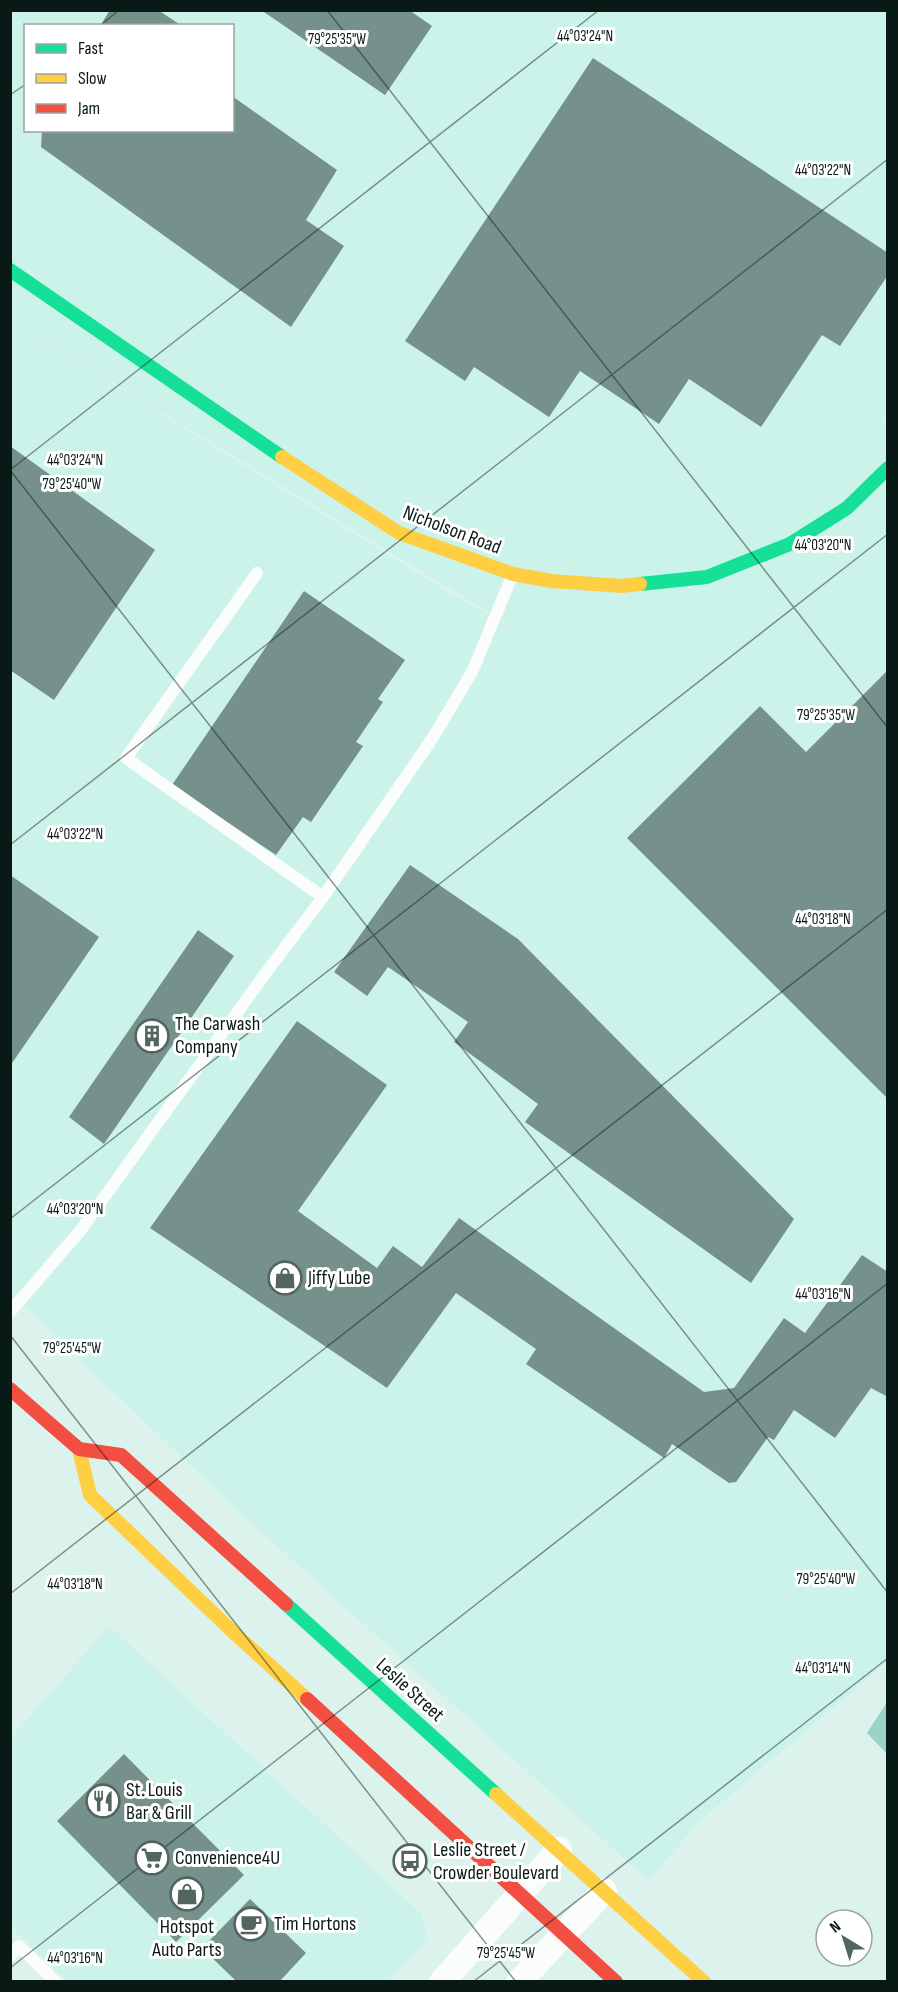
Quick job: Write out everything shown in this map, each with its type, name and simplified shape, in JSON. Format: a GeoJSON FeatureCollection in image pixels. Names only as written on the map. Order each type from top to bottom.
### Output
{"type":"FeatureCollection","features":[{"type":"Feature","properties":{"kind":"main road","name":"Nicholson Road"},"geometry":{"type":"LineString","coordinates":[[10,270],[257,441],[399,533],[513,574],[551,582],[622,586],[707,577],[790,544],[847,508],[888,468]]}},
{"type":"Feature","properties":{"kind":"main road"},"geometry":{"type":"LineString","coordinates":[[10,1389],[79,1449],[90,1495],[239,1638],[616,1982]]}},
{"type":"Feature","properties":{"kind":"main road","name":"Leslie Street"},"geometry":{"type":"LineString","coordinates":[[79,1449],[121,1455],[704,1982]]}},
{"type":"Feature","properties":{"kind":"street"},"geometry":{"type":"LineString","coordinates":[[442,1982],[520,1896],[558,1850]]}},
{"type":"Feature","properties":{"kind":"street"},"geometry":{"type":"LineString","coordinates":[[519,1982],[604,1891]]}},
{"type":"Feature","properties":{"kind":"lane"},"geometry":{"type":"LineString","coordinates":[[258,573],[126,758],[323,897]]}},
{"type":"Feature","properties":{"kind":"lane"},"geometry":{"type":"LineString","coordinates":[[10,1312],[80,1231],[323,897],[432,739],[472,672],[513,574]]}},
{"type":"Feature","properties":{"kind":"lane"},"geometry":{"type":"LineString","coordinates":[[10,1956],[20,1946],[56,1982]]}},
{"type":"Feature","properties":{"kind":"shaded area"},"geometry":{"type":"Polygon","coordinates":[[[11,11],[887,11],[888,414],[881,419],[888,426],[887,1662],[700,1821],[648,1880],[250,1522],[11,1294],[11,11]],[[34,334],[448,592],[527,636],[34,334]]]}},
{"type":"Feature","properties":{"kind":"shaded area"},"geometry":{"type":"Polygon","coordinates":[[[109,1626],[422,1914],[428,1939],[388,1981],[68,1982],[11,1927],[11,1738],[109,1626]]]}},
{"type":"Feature","properties":{"kind":"shaded area"},"geometry":{"type":"Polygon","coordinates":[[[887,1702],[887,1754],[867,1733],[887,1702]]]}},
{"type":"Feature","properties":{"kind":"building"},"geometry":{"type":"Polygon","coordinates":[[[110,10],[158,10],[179,24],[101,24],[110,10]]]}},
{"type":"Feature","properties":{"kind":"building"},"geometry":{"type":"Polygon","coordinates":[[[261,10],[409,10],[432,26],[385,95],[261,10]]]}},
{"type":"Feature","properties":{"kind":"building"},"geometry":{"type":"Polygon","coordinates":[[[593,58],[888,253],[888,275],[840,346],[822,335],[761,427],[689,379],[659,424],[580,371],[549,417],[474,367],[465,381],[405,341],[593,58]]]}},
{"type":"Feature","properties":{"kind":"building"},"geometry":{"type":"Polygon","coordinates":[[[234,97],[337,170],[306,220],[344,246],[291,327],[41,147],[42,132],[234,132],[234,97]]]}},
{"type":"Feature","properties":{"kind":"building"},"geometry":{"type":"Polygon","coordinates":[[[10,446],[155,550],[54,700],[10,670],[10,446]]]}},
{"type":"Feature","properties":{"kind":"building"},"geometry":{"type":"Polygon","coordinates":[[[304,591],[405,660],[378,699],[383,702],[356,742],[363,746],[311,822],[303,817],[276,855],[172,785],[304,591]]]}},
{"type":"Feature","properties":{"kind":"building"},"geometry":{"type":"Polygon","coordinates":[[[888,670],[888,1099],[627,838],[760,706],[806,752],[888,670]]]}},
{"type":"Feature","properties":{"kind":"building"},"geometry":{"type":"Polygon","coordinates":[[[410,865],[518,939],[794,1219],[751,1283],[525,1122],[538,1104],[454,1042],[468,1022],[388,967],[367,996],[334,972],[410,865]]]}},
{"type":"Feature","properties":{"kind":"building"},"geometry":{"type":"Polygon","coordinates":[[[10,875],[99,937],[10,1066],[10,875]]]}},
{"type":"Feature","properties":{"kind":"building","name":"The Carwash Company"},"geometry":{"type":"Polygon","coordinates":[[[198,930],[234,956],[104,1144],[69,1117],[198,930]]]}},
{"type":"Feature","properties":{"kind":"building"},"geometry":{"type":"Polygon","coordinates":[[[297,1021],[387,1085],[298,1211],[377,1268],[393,1246],[422,1267],[459,1218],[704,1392],[734,1388],[784,1318],[805,1333],[862,1255],[888,1272],[888,1397],[871,1388],[835,1438],[794,1410],[774,1440],[768,1437],[736,1482],[729,1483],[672,1444],[664,1458],[526,1364],[536,1349],[456,1293],[387,1388],[150,1228],[297,1021]]]}},
{"type":"Feature","properties":{"kind":"building"},"geometry":{"type":"Polygon","coordinates":[[[124,1754],[244,1875],[176,1942],[57,1821],[124,1754]]]}},
{"type":"Feature","properties":{"kind":"building","name":"Tim Hortons"},"geometry":{"type":"Polygon","coordinates":[[[250,1899],[306,1953],[279,1982],[237,1982],[202,1948],[250,1899]]]}},
{"type":"Feature","properties":{"kind":"traffic: fast"},"geometry":{"type":"LineString","coordinates":[[10,270],[282,457]]}},
{"type":"Feature","properties":{"kind":"traffic: fast"},"geometry":{"type":"LineString","coordinates":[[640,584],[707,577],[790,544],[847,508],[888,468]]}},
{"type":"Feature","properties":{"kind":"traffic: fast"},"geometry":{"type":"LineString","coordinates":[[286,1604],[496,1794]]}},
{"type":"Feature","properties":{"kind":"traffic: slow"},"geometry":{"type":"LineString","coordinates":[[282,457],[399,533],[513,574],[551,581],[622,586],[640,584]]}},
{"type":"Feature","properties":{"kind":"traffic: slow"},"geometry":{"type":"LineString","coordinates":[[79,1449],[90,1495],[233,1632],[307,1699]]}},
{"type":"Feature","properties":{"kind":"traffic: slow"},"geometry":{"type":"LineString","coordinates":[[496,1794],[704,1982]]}},
{"type":"Feature","properties":{"kind":"traffic: jam"},"geometry":{"type":"LineString","coordinates":[[10,1389],[79,1449],[121,1455],[286,1604]]}},
{"type":"Feature","properties":{"kind":"traffic: jam"},"geometry":{"type":"LineString","coordinates":[[307,1699],[616,1982]]}},
{"type":"Feature","properties":{"kind":"place","name":"The Carwash Company"},"geometry":{"type":"Point","coordinates":[152,1036]}},
{"type":"Feature","properties":{"kind":"place","name":"Jiffy Lube"},"geometry":{"type":"Point","coordinates":[285,1278]}},
{"type":"Feature","properties":{"kind":"place","name":"St. Louis Bar & Grill"},"geometry":{"type":"Point","coordinates":[103,1801]}},
{"type":"Feature","properties":{"kind":"place","name":"Convenience4U"},"geometry":{"type":"Point","coordinates":[152,1858]}},
{"type":"Feature","properties":{"kind":"place","name":"Leslie Street / Crowder Boulevard"},"geometry":{"type":"Point","coordinates":[410,1861]}},
{"type":"Feature","properties":{"kind":"place","name":"Hotspot Auto Parts"},"geometry":{"type":"Point","coordinates":[187,1894]}},
{"type":"Feature","properties":{"kind":"place","name":"Tim Hortons"},"geometry":{"type":"Point","coordinates":[251,1924]}}]}
